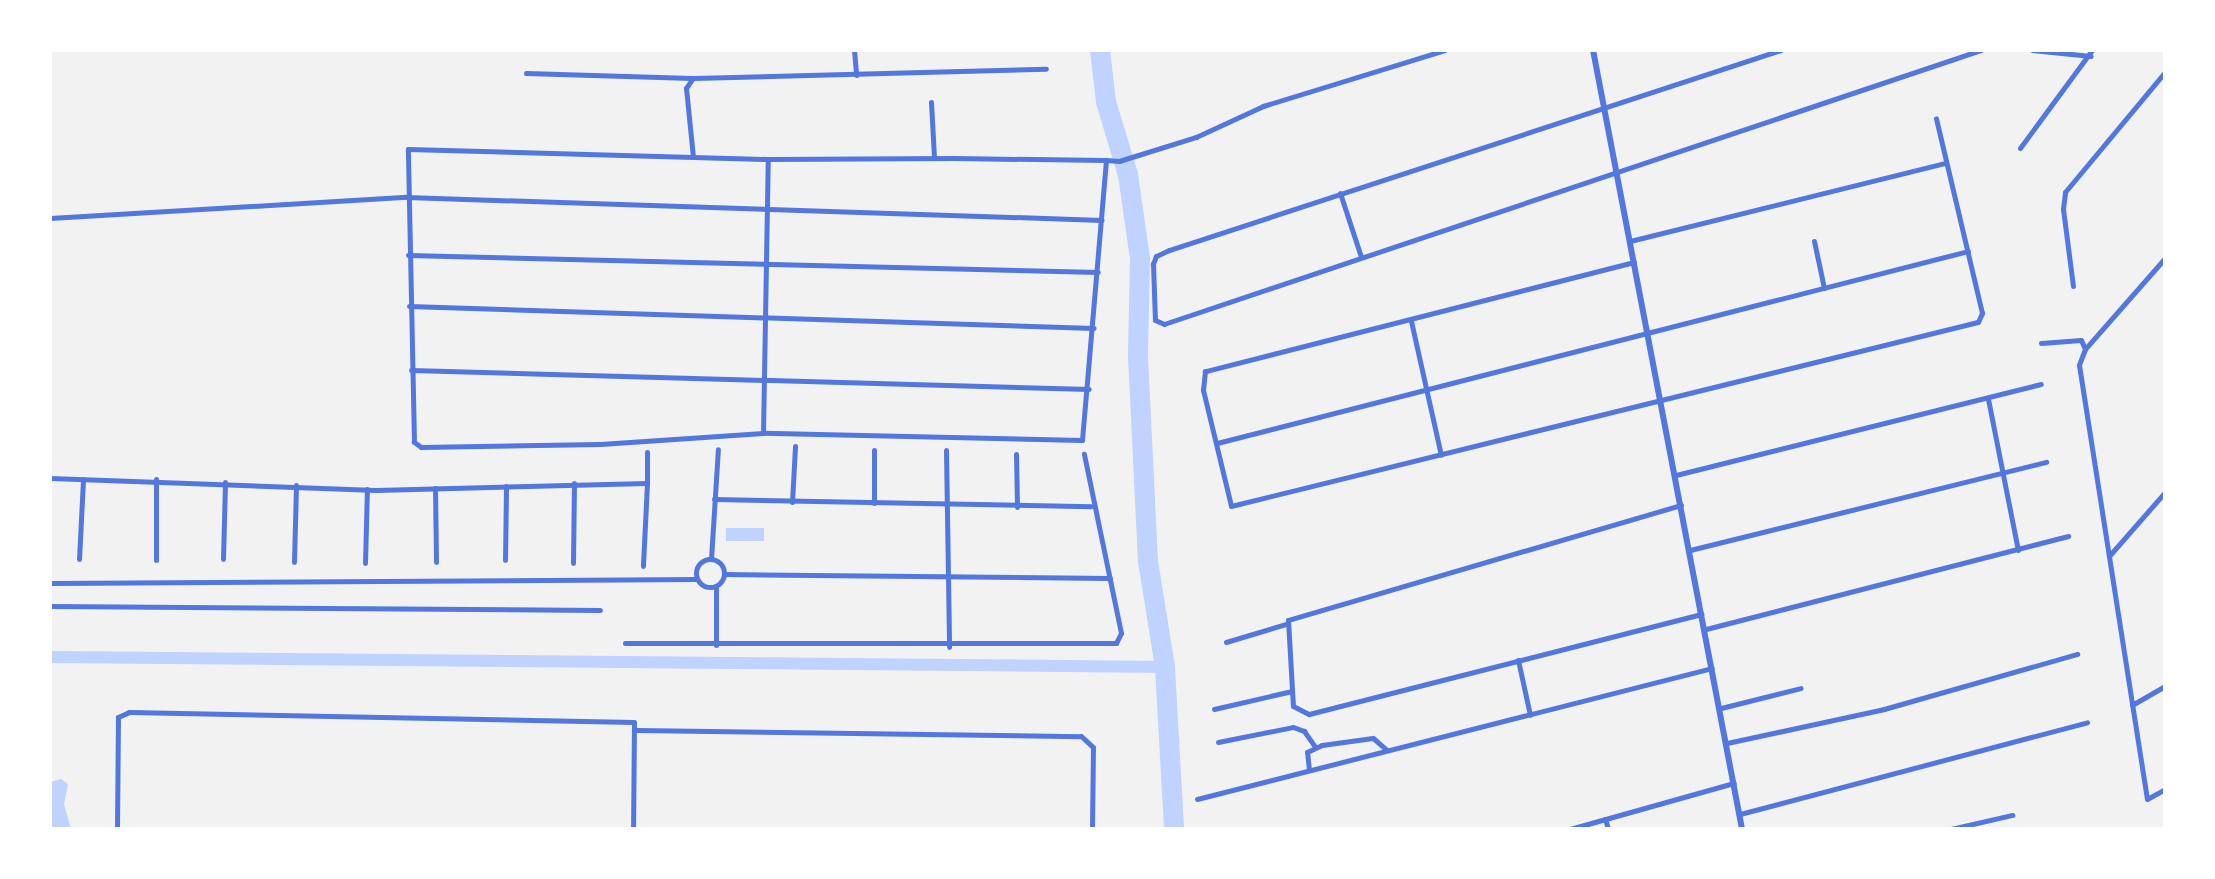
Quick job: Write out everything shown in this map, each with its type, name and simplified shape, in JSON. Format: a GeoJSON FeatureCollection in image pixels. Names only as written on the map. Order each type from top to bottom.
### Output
{"type":"FeatureCollection","features":[{"type":"Feature","properties":{"kind":"street"},"geometry":{"type":"LineString","coordinates":[[854,50],[856,75]]}},
{"type":"Feature","properties":{"kind":"street"},"geometry":{"type":"LineString","coordinates":[[1106,160],[1086,436],[1080,441],[763,433],[421,447],[414,442],[405,156],[411,148],[768,159],[934,158],[1106,160],[1119,161],[1131,159],[1263,106],[1445,50]]}},
{"type":"Feature","properties":{"kind":"street"},"geometry":{"type":"LineString","coordinates":[[1593,50],[1742,829]]}},
{"type":"Feature","properties":{"kind":"street"},"geometry":{"type":"LineString","coordinates":[[1781,50],[1156,256],[1153,290],[1155,320],[1164,324],[1617,175],[1981,50]]}},
{"type":"Feature","properties":{"kind":"street"},"geometry":{"type":"LineString","coordinates":[[2032,50],[2091,53]]}},
{"type":"Feature","properties":{"kind":"street"},"geometry":{"type":"LineString","coordinates":[[2020,148],[2091,53]]}},
{"type":"Feature","properties":{"kind":"street"},"geometry":{"type":"LineString","coordinates":[[526,73],[693,78],[1046,69]]}},
{"type":"Feature","properties":{"kind":"street"},"geometry":{"type":"LineString","coordinates":[[2073,286],[2063,209],[2065,192],[2162,84],[2165,72]]}},
{"type":"Feature","properties":{"kind":"street"},"geometry":{"type":"LineString","coordinates":[[693,78],[686,88],[693,157]]}},
{"type":"Feature","properties":{"kind":"street"},"geometry":{"type":"LineString","coordinates":[[931,102],[934,158]]}},
{"type":"Feature","properties":{"kind":"street"},"geometry":{"type":"LineString","coordinates":[[1634,262],[1205,371],[1203,390],[1234,507],[1978,322],[1982,313],[1936,118]]}},
{"type":"Feature","properties":{"kind":"street"},"geometry":{"type":"LineString","coordinates":[[763,433],[768,159]]}},
{"type":"Feature","properties":{"kind":"street"},"geometry":{"type":"LineString","coordinates":[[1630,241],[1946,163]]}},
{"type":"Feature","properties":{"kind":"street"},"geometry":{"type":"LineString","coordinates":[[1340,193],[1361,257]]}},
{"type":"Feature","properties":{"kind":"street"},"geometry":{"type":"LineString","coordinates":[[50,218],[406,197],[1102,220]]}},
{"type":"Feature","properties":{"kind":"street"},"geometry":{"type":"LineString","coordinates":[[1814,241],[1824,288]]}},
{"type":"Feature","properties":{"kind":"street"},"geometry":{"type":"LineString","coordinates":[[1217,443],[1647,329],[1968,251]]}},
{"type":"Feature","properties":{"kind":"street"},"geometry":{"type":"LineString","coordinates":[[408,255],[1098,272]]}},
{"type":"Feature","properties":{"kind":"street"},"geometry":{"type":"LineString","coordinates":[[2165,258],[2085,349],[2079,365],[2147,799],[2165,789]]}},
{"type":"Feature","properties":{"kind":"street"},"geometry":{"type":"LineString","coordinates":[[409,306],[1094,328]]}},
{"type":"Feature","properties":{"kind":"street"},"geometry":{"type":"LineString","coordinates":[[1411,321],[1441,455]]}},
{"type":"Feature","properties":{"kind":"street"},"geometry":{"type":"LineString","coordinates":[[2041,343],[2081,340],[2085,349]]}},
{"type":"Feature","properties":{"kind":"street"},"geometry":{"type":"LineString","coordinates":[[411,370],[764,377],[1089,389]]}},
{"type":"Feature","properties":{"kind":"street"},"geometry":{"type":"LineString","coordinates":[[1676,475],[2041,384]]}},
{"type":"Feature","properties":{"kind":"street"},"geometry":{"type":"LineString","coordinates":[[1988,399],[2018,550]]}},
{"type":"Feature","properties":{"kind":"street"},"geometry":{"type":"LineString","coordinates":[[792,502],[795,446]]}},
{"type":"Feature","properties":{"kind":"street"},"geometry":{"type":"LineString","coordinates":[[718,449],[711,559],[724,574],[1110,578]]}},
{"type":"Feature","properties":{"kind":"street"},"geometry":{"type":"LineString","coordinates":[[874,450],[874,503]]}},
{"type":"Feature","properties":{"kind":"street"},"geometry":{"type":"LineString","coordinates":[[946,450],[949,647]]}},
{"type":"Feature","properties":{"kind":"street"},"geometry":{"type":"LineString","coordinates":[[643,566],[647,452]]}},
{"type":"Feature","properties":{"kind":"street"},"geometry":{"type":"LineString","coordinates":[[1016,454],[1017,507]]}},
{"type":"Feature","properties":{"kind":"street"},"geometry":{"type":"LineString","coordinates":[[625,643],[949,647],[1116,643],[1121,633],[1091,506],[1084,454]]}},
{"type":"Feature","properties":{"kind":"street"},"geometry":{"type":"LineString","coordinates":[[1690,550],[2046,462]]}},
{"type":"Feature","properties":{"kind":"street"},"geometry":{"type":"LineString","coordinates":[[50,478],[156,479],[367,489],[647,483]]}},
{"type":"Feature","properties":{"kind":"street"},"geometry":{"type":"LineString","coordinates":[[79,559],[83,479]]}},
{"type":"Feature","properties":{"kind":"street"},"geometry":{"type":"LineString","coordinates":[[156,479],[156,560]]}},
{"type":"Feature","properties":{"kind":"street"},"geometry":{"type":"LineString","coordinates":[[223,559],[225,482]]}},
{"type":"Feature","properties":{"kind":"street"},"geometry":{"type":"LineString","coordinates":[[573,563],[574,483]]}},
{"type":"Feature","properties":{"kind":"street"},"geometry":{"type":"LineString","coordinates":[[294,562],[296,485]]}},
{"type":"Feature","properties":{"kind":"street"},"geometry":{"type":"LineString","coordinates":[[505,560],[506,486]]}},
{"type":"Feature","properties":{"kind":"street"},"geometry":{"type":"LineString","coordinates":[[435,488],[436,562]]}},
{"type":"Feature","properties":{"kind":"street"},"geometry":{"type":"LineString","coordinates":[[365,563],[367,489]]}},
{"type":"Feature","properties":{"kind":"street"},"geometry":{"type":"LineString","coordinates":[[2109,557],[2165,492]]}},
{"type":"Feature","properties":{"kind":"street"},"geometry":{"type":"LineString","coordinates":[[714,499],[947,507],[1091,506]]}},
{"type":"Feature","properties":{"kind":"street"},"geometry":{"type":"LineString","coordinates":[[1226,642],[1681,505]]}},
{"type":"Feature","properties":{"kind":"street"},"geometry":{"type":"LineString","coordinates":[[1706,629],[2068,536]]}},
{"type":"Feature","properties":{"kind":"street"},"geometry":{"type":"LineString","coordinates":[[697,579],[698,565],[711,559]]}},
{"type":"Feature","properties":{"kind":"street"},"geometry":{"type":"LineString","coordinates":[[716,645],[716,586],[724,574]]}},
{"type":"Feature","properties":{"kind":"street"},"geometry":{"type":"LineString","coordinates":[[50,583],[697,579],[716,586]]}},
{"type":"Feature","properties":{"kind":"street"},"geometry":{"type":"LineString","coordinates":[[50,606],[600,610]]}},
{"type":"Feature","properties":{"kind":"street"},"geometry":{"type":"LineString","coordinates":[[1286,624],[1292,691],[1298,713],[1309,714],[1702,614]]}},
{"type":"Feature","properties":{"kind":"street"},"geometry":{"type":"LineString","coordinates":[[1727,743],[1884,709],[2077,654]]}},
{"type":"Feature","properties":{"kind":"street"},"geometry":{"type":"LineString","coordinates":[[1518,660],[1530,715]]}},
{"type":"Feature","properties":{"kind":"street"},"geometry":{"type":"LineString","coordinates":[[1197,799],[1713,668]]}},
{"type":"Feature","properties":{"kind":"street"},"geometry":{"type":"LineString","coordinates":[[2132,705],[2165,686]]}},
{"type":"Feature","properties":{"kind":"street"},"geometry":{"type":"LineString","coordinates":[[1721,708],[1801,688]]}},
{"type":"Feature","properties":{"kind":"street"},"geometry":{"type":"LineString","coordinates":[[1214,709],[1292,691]]}},
{"type":"Feature","properties":{"kind":"street"},"geometry":{"type":"LineString","coordinates":[[117,829],[118,717],[129,712],[629,721],[637,730],[633,829]]}},
{"type":"Feature","properties":{"kind":"street"},"geometry":{"type":"LineString","coordinates":[[1740,814],[2087,722]]}},
{"type":"Feature","properties":{"kind":"street"},"geometry":{"type":"LineString","coordinates":[[1218,742],[1293,727],[1304,731],[1315,747]]}},
{"type":"Feature","properties":{"kind":"street"},"geometry":{"type":"LineString","coordinates":[[637,730],[1081,736],[1093,747],[1092,829]]}},
{"type":"Feature","properties":{"kind":"street"},"geometry":{"type":"LineString","coordinates":[[1309,770],[1306,757],[1315,747],[1373,738],[1387,750]]}},
{"type":"Feature","properties":{"kind":"street"},"geometry":{"type":"LineString","coordinates":[[1570,829],[1734,783]]}},
{"type":"Feature","properties":{"kind":"street"},"geometry":{"type":"LineString","coordinates":[[1951,829],[2012,815]]}},
{"type":"Feature","properties":{"kind":"street"},"geometry":{"type":"LineString","coordinates":[[1605,819],[1608,829]]}},
{"type":"Feature","properties":{"kind":"water"},"geometry":{"type":"Polygon","coordinates":[[[726,528],[764,528],[764,541],[726,541],[726,528]]]}},
{"type":"Feature","properties":{"kind":"water"},"geometry":{"type":"Polygon","coordinates":[[[61,779],[68,784],[64,804],[71,829],[50,829],[50,782],[61,779]]]}},
{"type":"Feature","properties":{"kind":"waterway"},"geometry":{"type":"LineString","coordinates":[[1100,50],[1106,102],[1128,175],[1140,258],[1138,357],[1148,561],[1165,667],[1174,829]]}},
{"type":"Feature","properties":{"kind":"waterway"},"geometry":{"type":"LineString","coordinates":[[50,657],[1165,667]]}}]}
